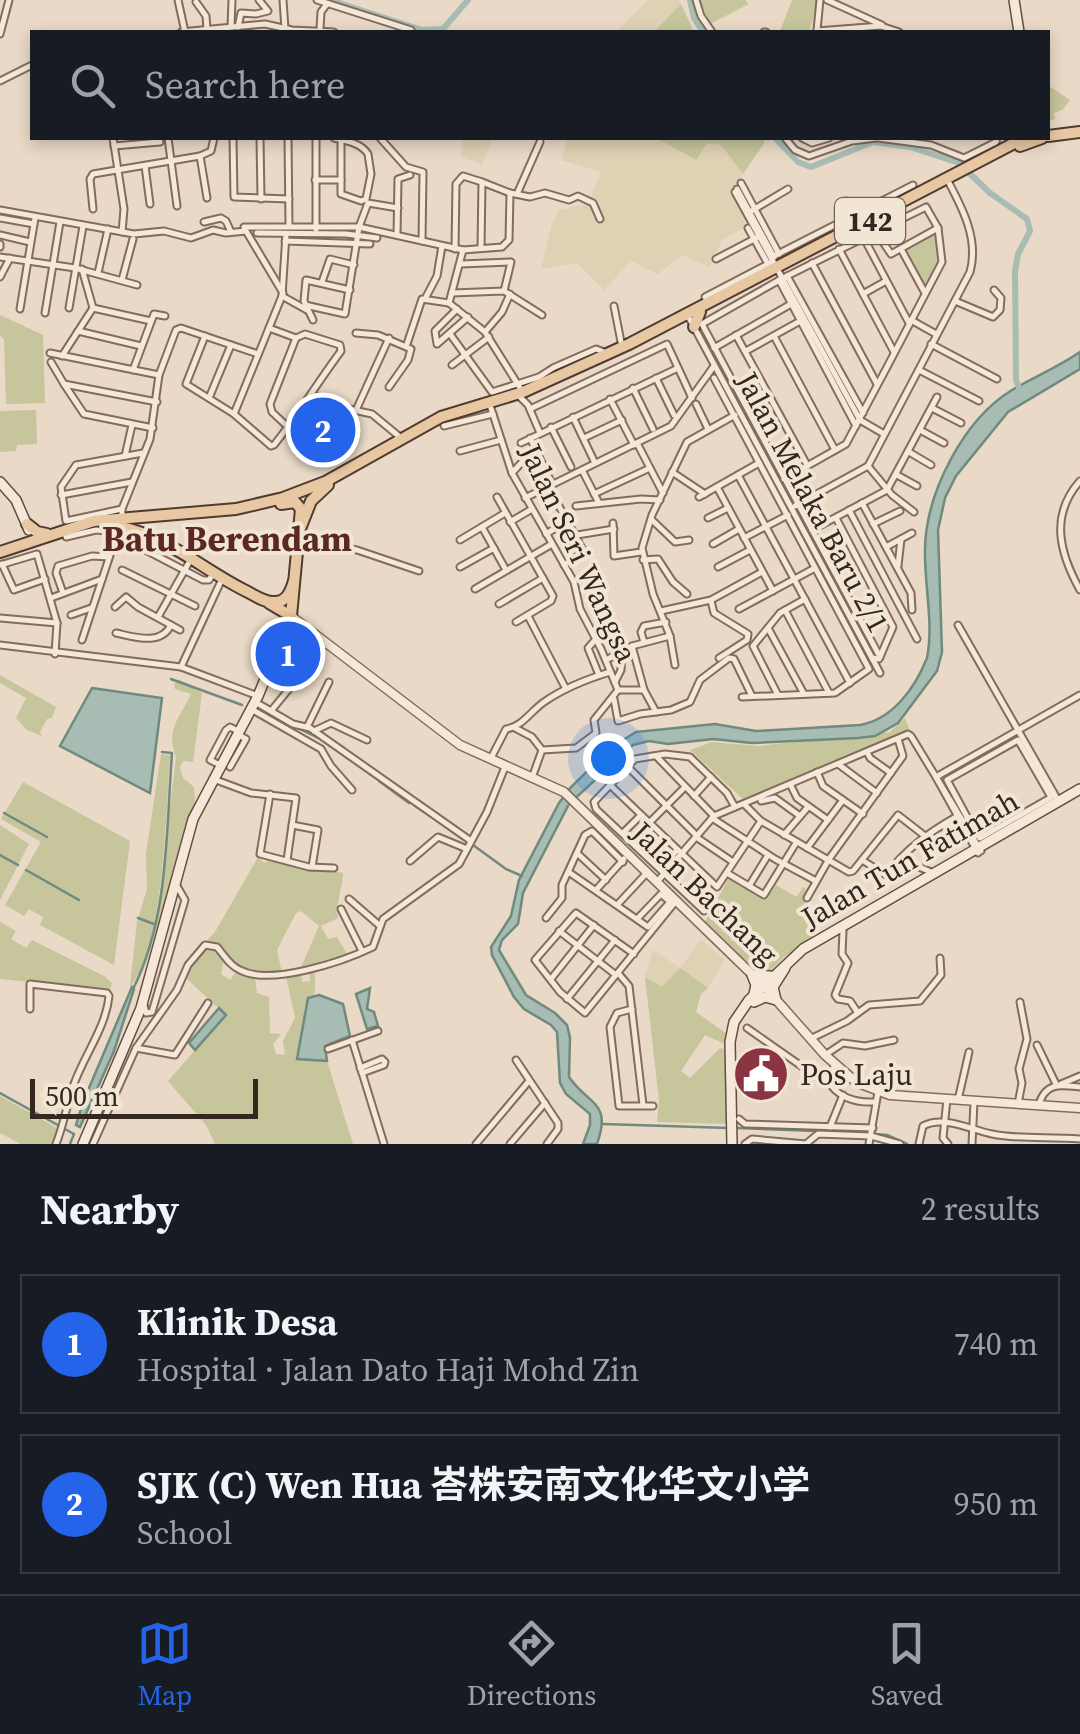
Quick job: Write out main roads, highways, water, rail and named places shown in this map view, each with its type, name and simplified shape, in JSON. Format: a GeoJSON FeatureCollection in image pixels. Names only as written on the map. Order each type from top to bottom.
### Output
{"type":"FeatureCollection","features":[{"type":"Feature","properties":{"kind":"main road"},"geometry":{"type":"LineString","coordinates":[[1014,0],[1019,30]]}},
{"type":"Feature","properties":{"kind":"main road","name":"142"},"geometry":{"type":"LineString","coordinates":[[1050,135],[1080,130]]}},
{"type":"Feature","properties":{"kind":"main road","name":"142"},"geometry":{"type":"LineString","coordinates":[[858,226],[948,181],[1004,140]]}},
{"type":"Feature","properties":{"kind":"main road","name":"142"},"geometry":{"type":"LineString","coordinates":[[690,319],[709,303],[969,165],[1034,140]]}},
{"type":"Feature","properties":{"kind":"main road","name":"142"},"geometry":{"type":"LineString","coordinates":[[310,504],[323,488],[438,422],[527,396],[628,352],[778,268]]}},
{"type":"Feature","properties":{"kind":"main road","name":"142"},"geometry":{"type":"LineString","coordinates":[[527,396],[554,374],[607,354],[628,352]]}},
{"type":"Feature","properties":{"kind":"main road","name":"142"},"geometry":{"type":"LineString","coordinates":[[1,560],[18,546],[81,528],[236,509],[283,498],[325,482],[444,415],[491,407]]}},
{"type":"Feature","properties":{"kind":"main road"},"geometry":{"type":"LineString","coordinates":[[0,485],[16,500],[32,542]]}},
{"type":"Feature","properties":{"kind":"main road"},"geometry":{"type":"LineString","coordinates":[[236,509],[301,498],[310,504],[298,537]]}},
{"type":"Feature","properties":{"kind":"main road"},"geometry":{"type":"LineString","coordinates":[[85,1143],[106,1090],[131,1046],[165,948],[187,833],[234,732],[255,702],[292,616],[300,506],[292,502]]}},
{"type":"Feature","properties":{"kind":"main road"},"geometry":{"type":"LineString","coordinates":[[154,539],[147,526],[156,516]]}},
{"type":"Feature","properties":{"kind":"main road","name":"142"},"geometry":{"type":"LineString","coordinates":[[1,560],[48,534],[94,522],[120,522]]}},
{"type":"Feature","properties":{"kind":"main road","name":"142"},"geometry":{"type":"LineString","coordinates":[[120,522],[132,537],[154,539],[188,564],[266,600]]}},
{"type":"Feature","properties":{"kind":"main road"},"geometry":{"type":"LineString","coordinates":[[25,524],[48,534]]}},
{"type":"Feature","properties":{"kind":"main road"},"geometry":{"type":"LineString","coordinates":[[18,546],[25,524]]}},
{"type":"Feature","properties":{"kind":"main road"},"geometry":{"type":"LineString","coordinates":[[266,600],[284,599],[294,581]]}},
{"type":"Feature","properties":{"kind":"main road","name":"Jalan Bachang"},"geometry":{"type":"LineString","coordinates":[[266,600],[292,616]]}},
{"type":"Feature","properties":{"kind":"main road","name":"Jalan Tun Fatimah"},"geometry":{"type":"LineString","coordinates":[[734,1132],[731,1030],[796,953],[979,851],[1055,798],[1080,792]]}},
{"type":"Feature","properties":{"kind":"main road","name":"Jalan Tun Fatimah"},"geometry":{"type":"LineString","coordinates":[[780,970],[1080,792]]}},
{"type":"Feature","properties":{"kind":"main road"},"geometry":{"type":"LineString","coordinates":[[752,1001],[756,988],[752,975],[765,977],[780,970]]}},
{"type":"Feature","properties":{"kind":"main road"},"geometry":{"type":"LineString","coordinates":[[752,1001],[765,996],[776,1000],[773,987],[780,970]]}},
{"type":"Feature","properties":{"kind":"waterway"},"geometry":{"type":"LineString","coordinates":[[330,0],[422,30],[443,29],[468,0]]}},
{"type":"Feature","properties":{"kind":"waterway"},"geometry":{"type":"LineString","coordinates":[[690,0],[702,30]]}},
{"type":"Feature","properties":{"kind":"waterway"},"geometry":{"type":"LineString","coordinates":[[777,140],[798,162],[811,167],[873,142],[910,147],[959,163],[990,193],[1027,219],[1030,231],[1018,254],[1015,271],[1016,380],[1022,395]]}},
{"type":"Feature","properties":{"kind":"waterway"},"geometry":{"type":"LineString","coordinates":[[171,679],[242,705]]}},
{"type":"Feature","properties":{"kind":"waterway"},"geometry":{"type":"LineString","coordinates":[[257,708],[321,739],[377,779]]}},
{"type":"Feature","properties":{"kind":"waterway"},"geometry":{"type":"LineString","coordinates":[[133,989],[153,933],[164,874],[172,753],[162,752]]}},
{"type":"Feature","properties":{"kind":"waterway"},"geometry":{"type":"LineString","coordinates":[[379,781],[409,803]]}},
{"type":"Feature","properties":{"kind":"waterway"},"geometry":{"type":"LineString","coordinates":[[415,806],[426,813]]}},
{"type":"Feature","properties":{"kind":"waterway"},"geometry":{"type":"LineString","coordinates":[[4,813],[47,837]]}},
{"type":"Feature","properties":{"kind":"waterway"},"geometry":{"type":"LineString","coordinates":[[473,845],[522,876]]}},
{"type":"Feature","properties":{"kind":"waterway"},"geometry":{"type":"LineString","coordinates":[[0,855],[18,865]]}},
{"type":"Feature","properties":{"kind":"waterway"},"geometry":{"type":"LineString","coordinates":[[26,870],[79,900]]}},
{"type":"Feature","properties":{"kind":"waterway"},"geometry":{"type":"LineString","coordinates":[[138,918],[154,924]]}},
{"type":"Feature","properties":{"kind":"waterway"},"geometry":{"type":"LineString","coordinates":[[0,1093],[74,1134],[70,1144]]}},
{"type":"Feature","properties":{"kind":"waterway"},"geometry":{"type":"LineString","coordinates":[[603,1124],[729,1128]]}},
{"type":"Feature","properties":{"kind":"waterway"},"geometry":{"type":"LineString","coordinates":[[737,1128],[869,1133]]}},
{"type":"Feature","properties":{"kind":"waterway"},"geometry":{"type":"LineString","coordinates":[[876,1134],[907,1144]]}},
{"type":"Feature","properties":{"kind":"place","name":"SJK (C) Wen Hua 峇株安南文化华文小学"},"geometry":{"type":"Point","coordinates":[323,430]}},
{"type":"Feature","properties":{"kind":"place","name":"Klinik Desa"},"geometry":{"type":"Point","coordinates":[288,654]}},
{"type":"Feature","properties":{"kind":"place","name":"Pos Laju"},"geometry":{"type":"Point","coordinates":[761,1074]}},
{"type":"Feature","properties":{"kind":"district","name":"Batu Berendam"},"geometry":{"type":"Point","coordinates":[227,539]}}]}
